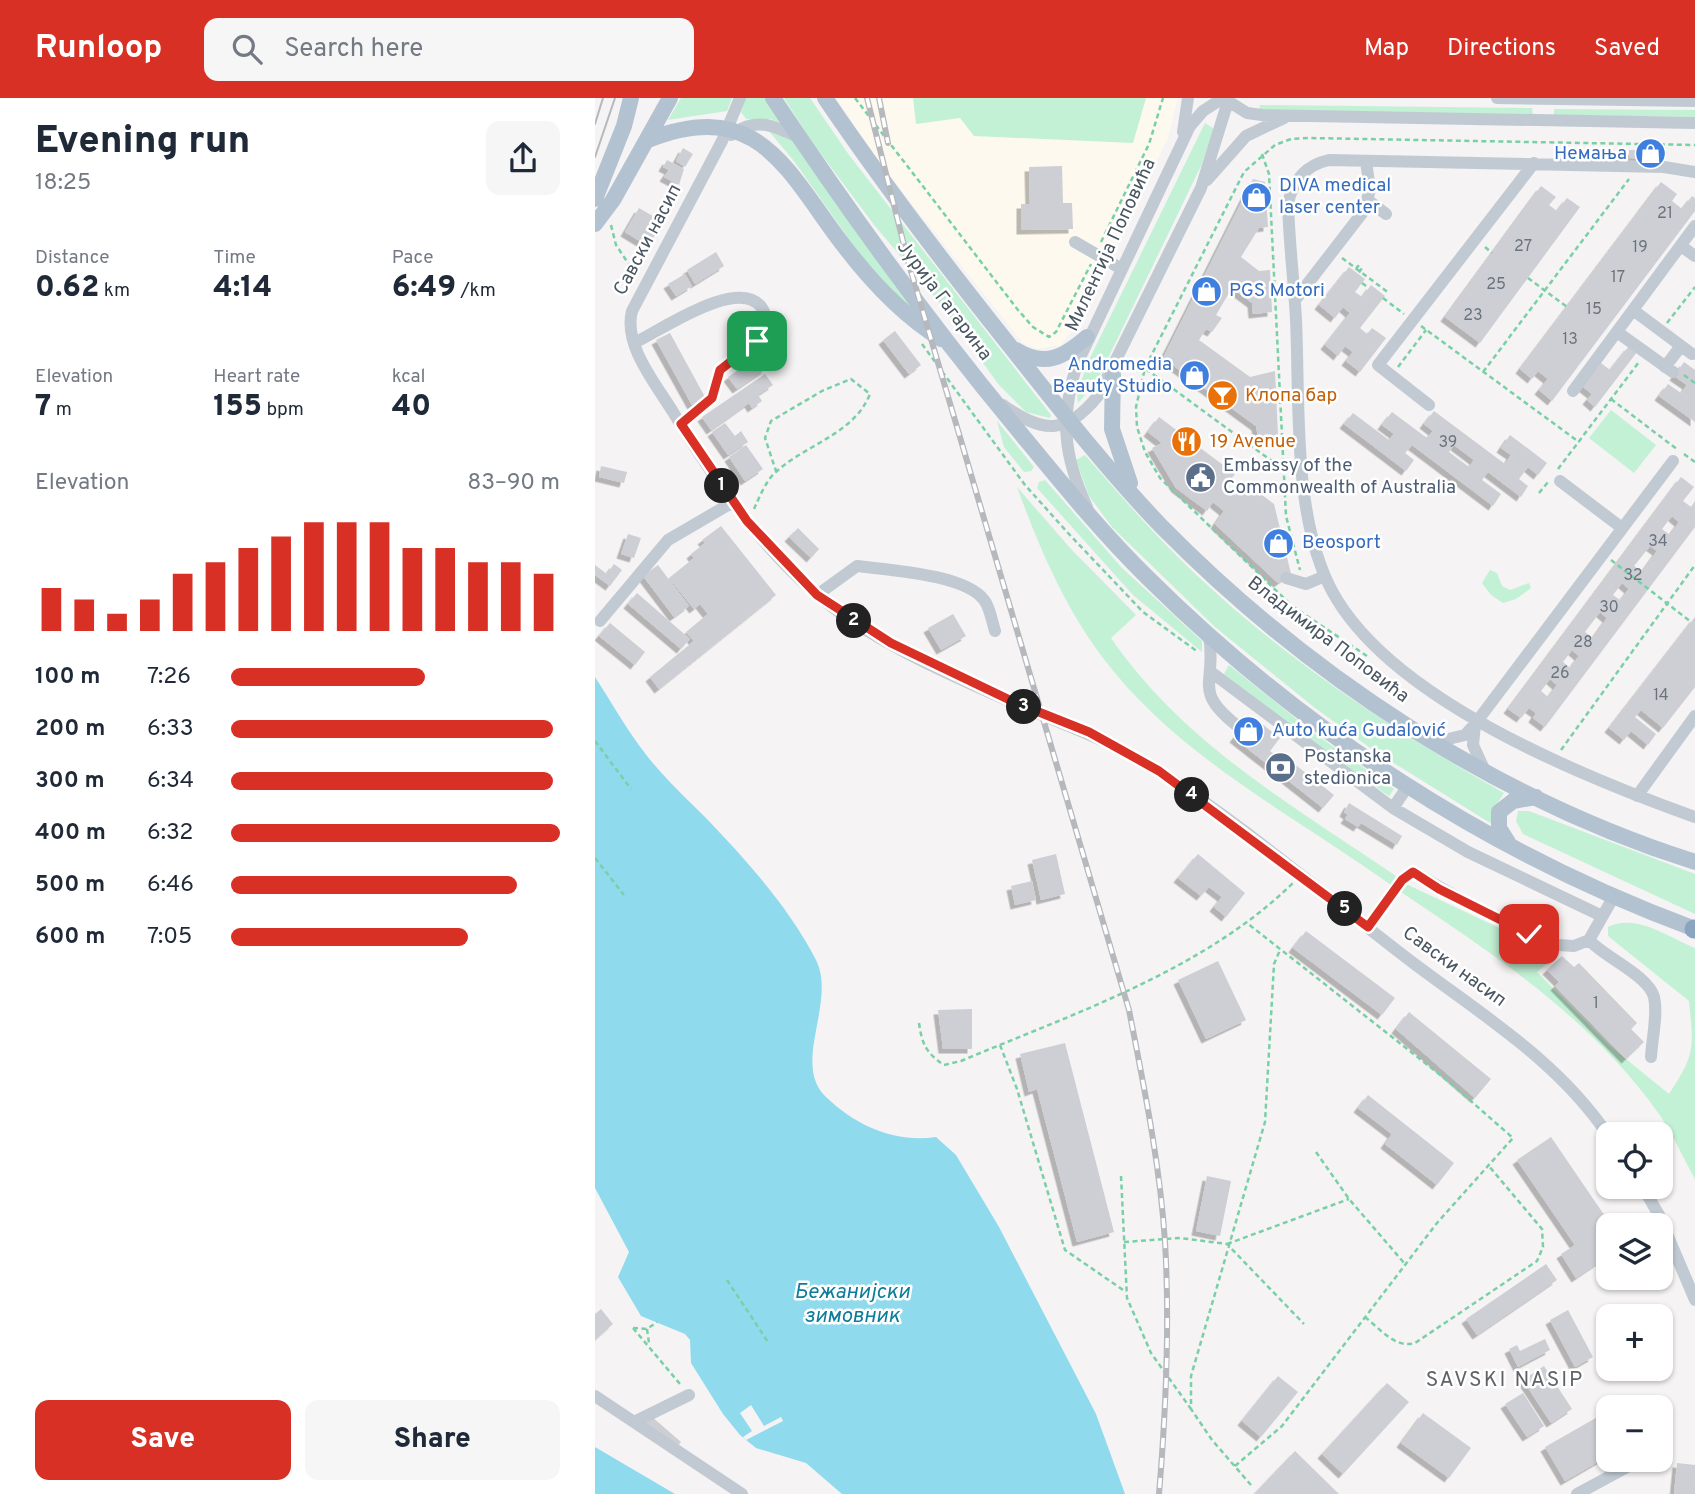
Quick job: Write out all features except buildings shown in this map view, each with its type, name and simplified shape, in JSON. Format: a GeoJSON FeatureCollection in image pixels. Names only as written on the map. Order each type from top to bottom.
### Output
{"type":"FeatureCollection","features":[{"type":"Feature","properties":{"kind":"main road"},"geometry":{"type":"LineString","coordinates":[[595,199],[624,126],[631,98]]}},
{"type":"Feature","properties":{"kind":"main road"},"geometry":{"type":"LineString","coordinates":[[602,221],[670,98]]}},
{"type":"Feature","properties":{"kind":"main road","name":"Јурија Гагарина"},"geometry":{"type":"LineString","coordinates":[[773,98],[949,344],[1093,520]]}},
{"type":"Feature","properties":{"kind":"main road","name":"Јурија Гагарина"},"geometry":{"type":"LineString","coordinates":[[825,98],[900,205],[1067,421]]}},
{"type":"Feature","properties":{"kind":"main road"},"geometry":{"type":"LineString","coordinates":[[648,140],[673,125],[697,117],[719,117],[746,126],[764,137],[784,159],[837,236],[893,302],[921,326],[949,344]]}},
{"type":"Feature","properties":{"kind":"main road"},"geometry":{"type":"LineString","coordinates":[[1011,346],[1030,357],[1054,360],[1087,337]]}},
{"type":"Feature","properties":{"kind":"main road"},"geometry":{"type":"LineString","coordinates":[[1113,370],[1111,414],[1115,445],[1138,501]]}},
{"type":"Feature","properties":{"kind":"main road","name":"Владимира Поповића"},"geometry":{"type":"LineString","coordinates":[[1067,421],[1138,501],[1215,578],[1286,639],[1378,707],[1484,770],[1536,797],[1635,842],[1695,862]]}},
{"type":"Feature","properties":{"kind":"main road"},"geometry":{"type":"LineString","coordinates":[[1093,520],[1150,580],[1209,636],[1289,701],[1408,786],[1511,846],[1614,896],[1695,929]]}},
{"type":"Feature","properties":{"kind":"main road"},"geometry":{"type":"LineString","coordinates":[[1511,846],[1499,828],[1499,812],[1513,801],[1536,797]]}},
{"type":"Feature","properties":{"kind":"street","name":"Савски насип"},"geometry":{"type":"LineString","coordinates":[[740,98],[722,141],[630,319],[634,343],[681,424],[747,521],[817,595],[891,643],[1016,703],[1089,732],[1159,771],[1509,1031],[1583,1102],[1598,1122]]}},
{"type":"Feature","properties":{"kind":"street"},"geometry":{"type":"LineString","coordinates":[[1182,140],[1188,98]]}},
{"type":"Feature","properties":{"kind":"street"},"geometry":{"type":"LineString","coordinates":[[1497,98],[1695,101]]}},
{"type":"Feature","properties":{"kind":"street"},"geometry":{"type":"LineString","coordinates":[[986,392],[1027,420],[1067,421],[1098,396],[1201,188],[1226,99],[1249,114],[1695,123]]}},
{"type":"Feature","properties":{"kind":"street","name":"Милентија Поповића"},"geometry":{"type":"LineString","coordinates":[[1093,520],[1075,480],[1067,421],[1071,383],[1087,337],[1182,140],[1196,117],[1226,99]]}},
{"type":"Feature","properties":{"kind":"street"},"geometry":{"type":"LineString","coordinates":[[1201,188],[1246,136],[1291,116]]}},
{"type":"Feature","properties":{"kind":"street"},"geometry":{"type":"LineString","coordinates":[[722,141],[739,129],[756,123],[773,125],[800,138]]}},
{"type":"Feature","properties":{"kind":"street"},"geometry":{"type":"LineString","coordinates":[[1295,300],[1334,252],[1369,201],[1366,161]]}},
{"type":"Feature","properties":{"kind":"street"},"geometry":{"type":"LineString","coordinates":[[1695,172],[1664,167],[1534,163],[1318,163],[1296,181],[1288,203],[1303,472],[1313,536],[1325,576],[1343,609],[1373,646],[1417,681],[1477,722],[1637,796],[1695,817]]}},
{"type":"Feature","properties":{"kind":"street"},"geometry":{"type":"LineString","coordinates":[[1429,405],[1378,365],[1534,163]]}},
{"type":"Feature","properties":{"kind":"street"},"geometry":{"type":"LineString","coordinates":[[1369,201],[1386,214]]}},
{"type":"Feature","properties":{"kind":"street"},"geometry":{"type":"LineString","coordinates":[[1573,391],[1695,226]]}},
{"type":"Feature","properties":{"kind":"street"},"geometry":{"type":"LineString","coordinates":[[1075,242],[1120,268]]}},
{"type":"Feature","properties":{"kind":"street"},"geometry":{"type":"LineString","coordinates":[[1681,246],[1695,256]]}},
{"type":"Feature","properties":{"kind":"street"},"geometry":{"type":"LineString","coordinates":[[634,343],[704,306],[731,298],[749,299],[758,304],[765,313],[763,334],[720,370],[712,398],[681,424]]}},
{"type":"Feature","properties":{"kind":"street"},"geometry":{"type":"LineString","coordinates":[[1633,310],[1692,354]]}},
{"type":"Feature","properties":{"kind":"street"},"geometry":{"type":"LineString","coordinates":[[1617,332],[1669,370],[1681,345]]}},
{"type":"Feature","properties":{"kind":"street"},"geometry":{"type":"LineString","coordinates":[[1436,742],[1465,735],[1477,722],[1673,461]]}},
{"type":"Feature","properties":{"kind":"street"},"geometry":{"type":"LineString","coordinates":[[1560,481],[1622,528]]}},
{"type":"Feature","properties":{"kind":"street"},"geometry":{"type":"LineString","coordinates":[[600,621],[668,540],[733,502]]}},
{"type":"Feature","properties":{"kind":"street"},"geometry":{"type":"LineString","coordinates":[[817,595],[857,566],[906,572],[971,589],[985,600],[995,631]]}},
{"type":"Feature","properties":{"kind":"street"},"geometry":{"type":"LineString","coordinates":[[1286,578],[1306,583],[1325,576]]}},
{"type":"Feature","properties":{"kind":"street"},"geometry":{"type":"LineString","coordinates":[[1209,636],[1210,699],[1235,724]]}},
{"type":"Feature","properties":{"kind":"street"},"geometry":{"type":"LineString","coordinates":[[1211,668],[1393,808],[1468,852],[1602,916]]}},
{"type":"Feature","properties":{"kind":"street"},"geometry":{"type":"LineString","coordinates":[[1637,796],[1695,716]]}},
{"type":"Feature","properties":{"kind":"street"},"geometry":{"type":"LineString","coordinates":[[1477,722],[1473,745],[1484,770]]}},
{"type":"Feature","properties":{"kind":"street"},"geometry":{"type":"LineString","coordinates":[[1393,808],[1408,786]]}},
{"type":"Feature","properties":{"kind":"street"},"geometry":{"type":"LineString","coordinates":[[1368,927],[1402,880],[1413,872],[1451,895],[1547,942],[1574,946],[1589,940],[1614,896]]}},
{"type":"Feature","properties":{"kind":"street"},"geometry":{"type":"LineString","coordinates":[[1589,940],[1600,952],[1644,981],[1652,992],[1651,1057]]}},
{"type":"Feature","properties":{"kind":"street"},"geometry":{"type":"LineString","coordinates":[[1650,1199],[1670,1238],[1695,1300]]}},
{"type":"Feature","properties":{"kind":"street"},"geometry":{"type":"LineString","coordinates":[[633,1422],[688,1395]]}},
{"type":"Feature","properties":{"kind":"street"},"geometry":{"type":"LineString","coordinates":[[595,1396],[742,1494]]}},
{"type":"Feature","properties":{"kind":"street"},"geometry":{"type":"LineString","coordinates":[[1577,1494],[1618,1472]]}},
{"type":"Feature","properties":{"kind":"path"},"geometry":{"type":"LineString","coordinates":[[855,98],[1018,310],[1043,335],[1049,337],[1056,332],[1149,144],[1163,98]]}},
{"type":"Feature","properties":{"kind":"path"},"geometry":{"type":"LineString","coordinates":[[1376,662],[1292,606],[1160,478],[1146,452],[1137,426],[1136,407],[1145,368],[1244,172],[1262,154],[1291,139],[1341,137],[1695,145]]}},
{"type":"Feature","properties":{"kind":"path"},"geometry":{"type":"LineString","coordinates":[[1262,154],[1269,174],[1290,538],[1306,583]]}},
{"type":"Feature","properties":{"kind":"path"},"geometry":{"type":"LineString","coordinates":[[1483,372],[1633,174]]}},
{"type":"Feature","properties":{"kind":"path"},"geometry":{"type":"LineString","coordinates":[[602,221],[620,252],[646,284]]}},
{"type":"Feature","properties":{"kind":"path"},"geometry":{"type":"LineString","coordinates":[[1334,252],[1389,293]]}},
{"type":"Feature","properties":{"kind":"path"},"geometry":{"type":"LineString","coordinates":[[1528,278],[1567,307]]}},
{"type":"Feature","properties":{"kind":"path"},"geometry":{"type":"LineString","coordinates":[[1362,283],[1369,288]]}},
{"type":"Feature","properties":{"kind":"path"},"geometry":{"type":"LineString","coordinates":[[1672,316],[1695,286]]}},
{"type":"Feature","properties":{"kind":"path"},"geometry":{"type":"LineString","coordinates":[[1391,376],[1426,330],[1579,442]]}},
{"type":"Feature","properties":{"kind":"path"},"geometry":{"type":"LineString","coordinates":[[921,344],[1025,485],[1143,612],[1211,668]]}},
{"type":"Feature","properties":{"kind":"path"},"geometry":{"type":"LineString","coordinates":[[1539,493],[1643,356]]}},
{"type":"Feature","properties":{"kind":"path"},"geometry":{"type":"LineString","coordinates":[[1145,368],[1284,470]]}},
{"type":"Feature","properties":{"kind":"path"},"geometry":{"type":"LineString","coordinates":[[747,521],[776,471],[829,438],[864,408],[870,394],[851,379],[822,391],[771,421],[765,438],[776,471]]}},
{"type":"Feature","properties":{"kind":"path"},"geometry":{"type":"LineString","coordinates":[[1611,399],[1695,462]]}},
{"type":"Feature","properties":{"kind":"path"},"geometry":{"type":"LineString","coordinates":[[1603,554],[1691,622]]}},
{"type":"Feature","properties":{"kind":"path"},"geometry":{"type":"LineString","coordinates":[[1555,758],[1695,565]]}},
{"type":"Feature","properties":{"kind":"path"},"geometry":{"type":"LineString","coordinates":[[595,741],[631,789]]}},
{"type":"Feature","properties":{"kind":"path"},"geometry":{"type":"LineString","coordinates":[[595,858],[624,895]]}},
{"type":"Feature","properties":{"kind":"path"},"geometry":{"type":"LineString","coordinates":[[919,1023],[922,1044],[929,1055],[944,1065],[961,1061],[1156,976],[1261,915],[1301,876]]}},
{"type":"Feature","properties":{"kind":"path"},"geometry":{"type":"LineString","coordinates":[[1235,1466],[1282,1426],[1405,1264],[1513,1138],[1448,1081],[1247,923]]}},
{"type":"Feature","properties":{"kind":"path"},"geometry":{"type":"LineString","coordinates":[[1191,1409],[1191,1376],[1227,1244],[1265,1122],[1274,964],[1280,950]]}},
{"type":"Feature","properties":{"kind":"path"},"geometry":{"type":"LineString","coordinates":[[1000,1045],[1017,1089],[1065,1250],[1126,1292]]}},
{"type":"Feature","properties":{"kind":"path"},"geometry":{"type":"LineString","coordinates":[[1316,1152],[1349,1199],[1405,1264]]}},
{"type":"Feature","properties":{"kind":"path"},"geometry":{"type":"LineString","coordinates":[[1364,1316],[1396,1341],[1404,1344],[1415,1343],[1537,1261],[1543,1247],[1542,1229],[1488,1165]]}},
{"type":"Feature","properties":{"kind":"path"},"geometry":{"type":"LineString","coordinates":[[1121,1176],[1126,1292],[1151,1353],[1212,1440],[1251,1485]]}},
{"type":"Feature","properties":{"kind":"path"},"geometry":{"type":"LineString","coordinates":[[1123,1242],[1180,1238],[1227,1244],[1349,1199]]}},
{"type":"Feature","properties":{"kind":"path"},"geometry":{"type":"LineString","coordinates":[[1227,1244],[1304,1324]]}},
{"type":"Feature","properties":{"kind":"path"},"geometry":{"type":"LineString","coordinates":[[727,1280],[768,1342]]}},
{"type":"Feature","properties":{"kind":"path"},"geometry":{"type":"LineString","coordinates":[[657,1322],[647,1329],[633,1328],[688,1395]]}},
{"type":"Feature","properties":{"kind":"path"},"geometry":{"type":"LineString","coordinates":[[647,1329],[649,1345]]}},
{"type":"Feature","properties":{"kind":"shaded area"},"geometry":{"type":"Polygon","coordinates":[[[836,98],[1178,98],[1168,138],[1080,321],[1061,345],[1037,349],[1023,343],[882,166],[836,98]]]}},
{"type":"Feature","properties":{"kind":"green space"},"geometry":{"type":"Polygon","coordinates":[[[681,98],[732,98],[727,111],[668,120],[681,98]]]}},
{"type":"Feature","properties":{"kind":"green space"},"geometry":{"type":"Polygon","coordinates":[[[746,98],[768,98],[786,126],[771,119],[746,119],[741,112],[746,98]]]}},
{"type":"Feature","properties":{"kind":"green space"},"geometry":{"type":"Polygon","coordinates":[[[784,98],[810,98],[849,155],[1051,415],[1050,418],[1026,412],[999,385],[935,297],[875,226],[812,142],[784,98]]]}},
{"type":"Feature","properties":{"kind":"green space"},"geometry":{"type":"Polygon","coordinates":[[[913,98],[1146,98],[1133,143],[974,136],[960,118],[916,124],[913,98]]]}},
{"type":"Feature","properties":{"kind":"green space"},"geometry":{"type":"Polygon","coordinates":[[[1260,105],[1532,108],[1533,115],[1259,110],[1260,105]]]}},
{"type":"Feature","properties":{"kind":"green space"},"geometry":{"type":"Polygon","coordinates":[[[1554,109],[1695,110],[1695,117],[1554,115],[1554,109]]]}},
{"type":"Feature","properties":{"kind":"green space"},"geometry":{"type":"Polygon","coordinates":[[[1205,123],[1214,129],[1201,166],[1097,381],[1078,403],[1077,392],[1090,358],[1205,123]]]}},
{"type":"Feature","properties":{"kind":"green space"},"geometry":{"type":"Polygon","coordinates":[[[768,130],[796,142],[913,305],[910,309],[861,256],[794,161],[768,130]]]}},
{"type":"Feature","properties":{"kind":"green space"},"geometry":{"type":"Polygon","coordinates":[[[1611,410],[1656,445],[1634,473],[1589,438],[1611,410]]]}},
{"type":"Feature","properties":{"kind":"green space"},"geometry":{"type":"Polygon","coordinates":[[[997,421],[1034,467],[1031,471],[1024,472],[1004,447],[997,421]]]}},
{"type":"Feature","properties":{"kind":"green space"},"geometry":{"type":"Polygon","coordinates":[[[1085,455],[1174,553],[1249,622],[1289,654],[1373,713],[1504,793],[1493,810],[1492,824],[1376,752],[1315,708],[1215,627],[1112,527],[1089,496],[1076,460],[1085,455]]]}},
{"type":"Feature","properties":{"kind":"green space"},"geometry":{"type":"Polygon","coordinates":[[[1045,480],[1122,568],[1202,641],[1202,652],[1133,595],[1037,488],[1039,482],[1045,480]]]}},
{"type":"Feature","properties":{"kind":"green space"},"geometry":{"type":"Polygon","coordinates":[[[1017,487],[1071,549],[1136,615],[1111,638],[1171,710],[1242,770],[1396,876],[1391,885],[1238,782],[1165,725],[1133,693],[1103,658],[1064,597],[1017,487]]]}},
{"type":"Feature","properties":{"kind":"green space"},"geometry":{"type":"Polygon","coordinates":[[[1490,570],[1497,573],[1502,586],[1510,590],[1529,583],[1531,588],[1516,599],[1503,603],[1491,595],[1482,583],[1490,570]]]}},
{"type":"Feature","properties":{"kind":"green space"},"geometry":{"type":"Polygon","coordinates":[[[1229,665],[1314,733],[1394,789],[1389,796],[1308,740],[1224,674],[1229,665]]]}},
{"type":"Feature","properties":{"kind":"green space"},"geometry":{"type":"Polygon","coordinates":[[[1518,811],[1529,811],[1695,874],[1695,914],[1523,834],[1516,821],[1518,811]]]}},
{"type":"Feature","properties":{"kind":"green space"},"geometry":{"type":"Polygon","coordinates":[[[1406,884],[1557,955],[1537,972],[1610,1046],[1669,1094],[1684,1070],[1691,1051],[1689,1001],[1608,936],[1608,927],[1619,923],[1641,925],[1695,948],[1695,1179],[1673,1138],[1673,1122],[1664,1122],[1632,1080],[1573,1018],[1472,940],[1401,892],[1406,884]]]}},
{"type":"Feature","properties":{"kind":"water","name":"Бежанијски зимовник"},"geometry":{"type":"Polygon","coordinates":[[[595,677],[648,757],[766,885],[793,921],[816,960],[821,977],[821,994],[813,1068],[816,1083],[826,1097],[863,1124],[891,1135],[936,1137],[956,1155],[999,1227],[1096,1414],[1125,1494],[842,1494],[806,1463],[756,1448],[740,1435],[723,1414],[691,1363],[690,1340],[685,1334],[641,1316],[618,1277],[629,1252],[595,1188],[595,677]]]}},
{"type":"Feature","properties":{"kind":"water"},"geometry":{"type":"Polygon","coordinates":[[[595,1447],[675,1494],[595,1494],[595,1447]]]}},
{"type":"Feature","properties":{"kind":"pier"},"geometry":{"type":"Polygon","coordinates":[[[751,1405],[764,1426],[781,1417],[783,1421],[746,1440],[743,1437],[752,1431],[740,1413],[751,1405]]]}},
{"type":"Feature","properties":{"kind":"tram line"},"geometry":{"type":"LineString","coordinates":[[595,124],[603,98]]}},
{"type":"Feature","properties":{"kind":"tram line"},"geometry":{"type":"LineString","coordinates":[[595,157],[615,98]]}},
{"type":"Feature","properties":{"kind":"railway"},"geometry":{"type":"LineString","coordinates":[[867,98],[908,261],[1129,1010],[1146,1097],[1165,1242],[1167,1368],[1159,1494]]}},
{"type":"Feature","properties":{"kind":"railway"},"geometry":{"type":"LineString","coordinates":[[879,98],[888,143]]}},
{"type":"Feature","properties":{"kind":"place","name":"Немања"},"geometry":{"type":"Point","coordinates":[1650,154]}},
{"type":"Feature","properties":{"kind":"place","name":"DIVA medical laser center"},"geometry":{"type":"Point","coordinates":[1256,197]}},
{"type":"Feature","properties":{"kind":"place","name":"PGS Motori"},"geometry":{"type":"Point","coordinates":[1206,291]}},
{"type":"Feature","properties":{"kind":"place","name":"Andromedia Beauty Studio"},"geometry":{"type":"Point","coordinates":[1195,376]}},
{"type":"Feature","properties":{"kind":"place","name":"Клопа бар"},"geometry":{"type":"Point","coordinates":[1222,396]}},
{"type":"Feature","properties":{"kind":"place","name":"19 Avenue"},"geometry":{"type":"Point","coordinates":[1187,442]}},
{"type":"Feature","properties":{"kind":"place","name":"Embassy of the Commonwealth of Australia"},"geometry":{"type":"Point","coordinates":[1200,477]}},
{"type":"Feature","properties":{"kind":"place","name":"Beosport"},"geometry":{"type":"Point","coordinates":[1279,543]}},
{"type":"Feature","properties":{"kind":"place","name":"Auto kuća Gudalović"},"geometry":{"type":"Point","coordinates":[1249,731]}},
{"type":"Feature","properties":{"kind":"place","name":"Postanska stedionica"},"geometry":{"type":"Point","coordinates":[1281,768]}},
{"type":"Feature","properties":{"kind":"district","name":"SAVSKI NASIP"},"geometry":{"type":"Point","coordinates":[1505,1380]}},
{"type":"Feature","properties":{"kind":"route"},"geometry":{"type":"LineString","coordinates":[[757,341],[720,370],[712,398],[701,411],[681,424],[747,521],[798,578],[817,595],[891,643],[1016,703],[1089,732],[1159,771],[1368,927],[1402,880],[1409,873],[1416,872],[1439,889],[1529,934]]}}]}
